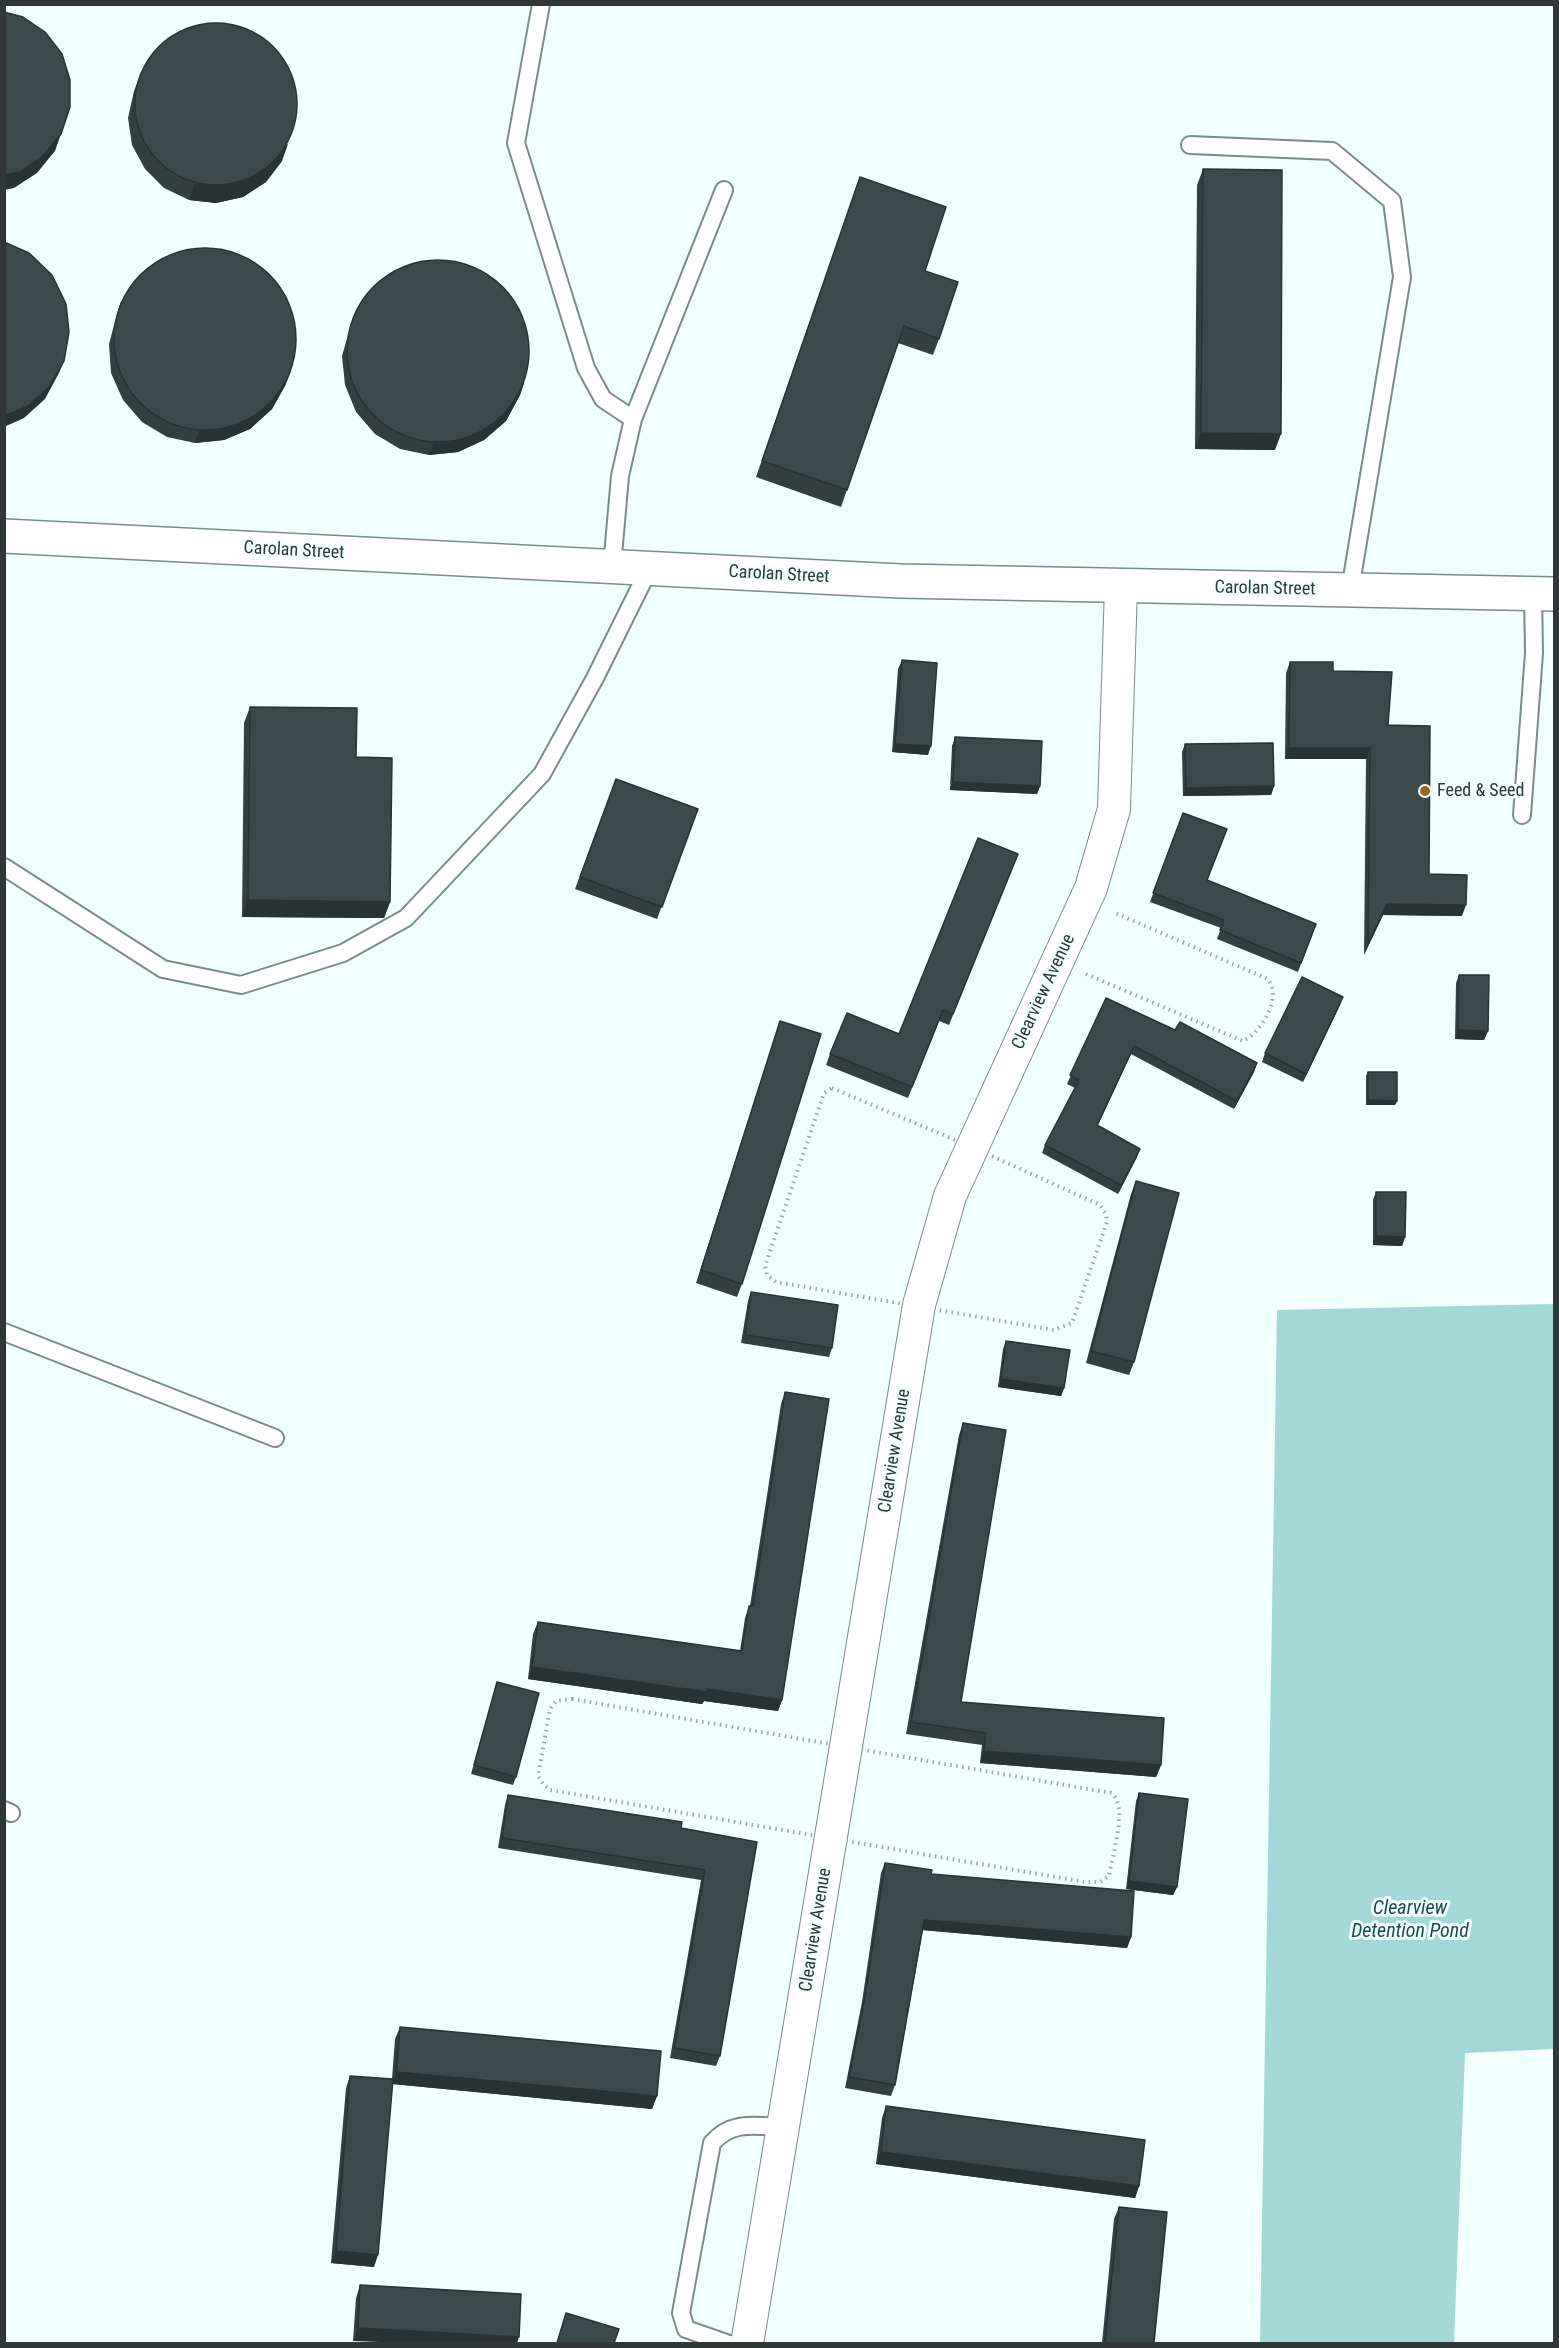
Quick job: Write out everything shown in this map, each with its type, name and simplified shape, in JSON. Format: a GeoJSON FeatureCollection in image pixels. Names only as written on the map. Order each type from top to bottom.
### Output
{"type":"FeatureCollection","features":[{"type":"Feature","properties":{"kind":"street","name":"Carolan Street"},"geometry":{"type":"LineString","coordinates":[[4,536],[900,581],[1121,587],[1544,593]]}},
{"type":"Feature","properties":{"kind":"street","name":"Clearview Avenue"},"geometry":{"type":"LineString","coordinates":[[747,2343],[919,1305],[950,1196],[1085,901],[1114,809],[1121,587]]}},
{"type":"Feature","properties":{"kind":"lane"},"geometry":{"type":"LineString","coordinates":[[541,4],[516,143],[586,368],[603,399],[633,419]]}},
{"type":"Feature","properties":{"kind":"lane"},"geometry":{"type":"LineString","coordinates":[[1190,145],[1332,151],[1392,201],[1402,277],[1350,590]]}},
{"type":"Feature","properties":{"kind":"lane"},"geometry":{"type":"LineString","coordinates":[[612,567],[620,476],[633,419],[724,190]]}},
{"type":"Feature","properties":{"kind":"lane"},"geometry":{"type":"LineString","coordinates":[[4,867],[163,969],[241,985],[343,953],[406,918],[542,774],[595,678],[649,569]]}},
{"type":"Feature","properties":{"kind":"lane"},"geometry":{"type":"LineString","coordinates":[[1522,815],[1534,653],[1544,593]]}},
{"type":"Feature","properties":{"kind":"lane"},"geometry":{"type":"LineString","coordinates":[[4,1332],[275,1438]]}},
{"type":"Feature","properties":{"kind":"lane"},"geometry":{"type":"LineString","coordinates":[[729,2343],[686,2329],[681,2313],[712,2143],[722,2131],[740,2126],[783,2127]]}},
{"type":"Feature","properties":{"kind":"path"},"geometry":{"type":"LineString","coordinates":[[1058,962],[1243,1041],[1258,1032],[1275,995],[1268,979],[1085,901]]}},
{"type":"Feature","properties":{"kind":"water","name":"Clearview Detention Pond"},"geometry":{"type":"Polygon","coordinates":[[[1554,1304],[1554,2049],[1465,2053],[1454,2343],[1260,2343],[1277,1310],[1554,1304]]]}},
{"type":"Feature","properties":{"kind":"building"},"geometry":{"type":"Polygon","coordinates":[[[4,12],[23,17],[45,32],[62,54],[70,80],[70,107],[61,134],[43,156],[20,172],[4,175],[4,12]]]}},
{"type":"Feature","properties":{"kind":"building"},"geometry":{"type":"Polygon","coordinates":[[[216,23],[232,24],[247,29],[274,46],[291,73],[296,88],[296,120],[291,135],[274,162],[247,179],[232,184],[216,185],[200,184],[185,179],[158,162],[141,135],[136,120],[135,104],[136,88],[141,73],[158,46],[185,29],[200,24],[216,23]]]}},
{"type":"Feature","properties":{"kind":"building"},"geometry":{"type":"Polygon","coordinates":[[[1203,169],[1282,170],[1281,434],[1201,433],[1203,169]]]}},
{"type":"Feature","properties":{"kind":"building"},"geometry":{"type":"Polygon","coordinates":[[[860,177],[946,207],[925,271],[958,282],[939,339],[904,326],[847,490],[762,461],[860,177]]]}},
{"type":"Feature","properties":{"kind":"building"},"geometry":{"type":"Polygon","coordinates":[[[4,242],[29,253],[52,275],[66,304],[69,332],[64,361],[50,386],[28,406],[4,416],[4,242]]]}},
{"type":"Feature","properties":{"kind":"building"},"geometry":{"type":"Polygon","coordinates":[[[205,248],[240,255],[255,263],[269,275],[281,289],[289,304],[296,339],[289,374],[281,389],[269,403],[255,415],[240,423],[205,430],[170,423],[155,415],[141,403],[129,389],[121,374],[114,339],[121,304],[129,289],[141,275],[155,263],[170,255],[205,248]]]}},
{"type":"Feature","properties":{"kind":"building"},"geometry":{"type":"Polygon","coordinates":[[[438,260],[473,267],[488,275],[502,287],[514,301],[522,316],[529,351],[522,386],[514,401],[502,415],[488,427],[473,435],[438,442],[403,435],[388,427],[374,415],[362,401],[354,386],[347,351],[354,316],[362,301],[374,287],[388,275],[403,267],[438,260]]]}},
{"type":"Feature","properties":{"kind":"building"},"geometry":{"type":"Polygon","coordinates":[[[902,660],[937,663],[931,746],[895,744],[902,660]]]}},
{"type":"Feature","properties":{"kind":"building"},"geometry":{"type":"Polygon","coordinates":[[[1290,662],[1333,662],[1333,671],[1392,672],[1388,725],[1430,726],[1429,874],[1467,875],[1466,905],[1387,904],[1368,944],[1370,748],[1289,748],[1290,662]]]}},
{"type":"Feature","properties":{"kind":"building"},"geometry":{"type":"Polygon","coordinates":[[[250,707],[357,708],[356,757],[392,758],[390,902],[248,900],[250,707]]]}},
{"type":"Feature","properties":{"kind":"building"},"geometry":{"type":"Polygon","coordinates":[[[955,737],[1042,741],[1040,786],[953,782],[955,737]]]}},
{"type":"Feature","properties":{"kind":"building"},"geometry":{"type":"Polygon","coordinates":[[[1273,743],[1274,786],[1186,788],[1185,744],[1273,743]]]}},
{"type":"Feature","properties":{"kind":"building"},"geometry":{"type":"Polygon","coordinates":[[[616,779],[698,809],[662,907],[580,877],[616,779]]]}},
{"type":"Feature","properties":{"kind":"building"},"geometry":{"type":"Polygon","coordinates":[[[1183,813],[1227,829],[1207,880],[1316,924],[1301,963],[1220,930],[1224,920],[1153,893],[1183,813]]]}},
{"type":"Feature","properties":{"kind":"building"},"geometry":{"type":"Polygon","coordinates":[[[978,838],[1018,854],[953,1014],[943,1010],[912,1087],[830,1054],[847,1013],[899,1034],[978,838]]]}},
{"type":"Feature","properties":{"kind":"building"},"geometry":{"type":"Polygon","coordinates":[[[1459,975],[1489,975],[1488,1031],[1458,1030],[1459,975]]]}},
{"type":"Feature","properties":{"kind":"building"},"geometry":{"type":"Polygon","coordinates":[[[1302,977],[1343,997],[1306,1074],[1265,1053],[1302,977]]]}},
{"type":"Feature","properties":{"kind":"building"},"geometry":{"type":"Polygon","coordinates":[[[1106,998],[1175,1030],[1180,1022],[1257,1063],[1237,1101],[1134,1046],[1097,1125],[1140,1149],[1121,1185],[1045,1145],[1079,1080],[1070,1075],[1106,998]]]}},
{"type":"Feature","properties":{"kind":"building"},"geometry":{"type":"Polygon","coordinates":[[[780,1021],[821,1034],[742,1284],[701,1270],[780,1021]]]}},
{"type":"Feature","properties":{"kind":"building"},"geometry":{"type":"Polygon","coordinates":[[[1368,1072],[1397,1072],[1397,1101],[1368,1100],[1368,1072]]]}},
{"type":"Feature","properties":{"kind":"building"},"geometry":{"type":"Polygon","coordinates":[[[1136,1181],[1179,1193],[1134,1362],[1091,1351],[1136,1181]]]}},
{"type":"Feature","properties":{"kind":"building"},"geometry":{"type":"Polygon","coordinates":[[[1376,1192],[1406,1192],[1405,1237],[1376,1236],[1376,1192]]]}},
{"type":"Feature","properties":{"kind":"building"},"geometry":{"type":"Polygon","coordinates":[[[751,1292],[838,1305],[832,1348],[745,1335],[751,1292]]]}},
{"type":"Feature","properties":{"kind":"building"},"geometry":{"type":"Polygon","coordinates":[[[1006,1341],[1070,1350],[1064,1388],[1001,1379],[1006,1341]]]}},
{"type":"Feature","properties":{"kind":"building"},"geometry":{"type":"Polygon","coordinates":[[[785,1392],[829,1399],[782,1700],[707,1689],[707,1692],[532,1667],[538,1622],[742,1651],[749,1606],[753,1606],[785,1392]]]}},
{"type":"Feature","properties":{"kind":"building"},"geometry":{"type":"Polygon","coordinates":[[[963,1423],[1006,1430],[961,1702],[1164,1718],[1161,1765],[984,1751],[986,1733],[911,1722],[963,1423]]]}},
{"type":"Feature","properties":{"kind":"building"},"geometry":{"type":"Polygon","coordinates":[[[497,1682],[539,1693],[516,1777],[474,1765],[497,1682]]]}},
{"type":"Feature","properties":{"kind":"building"},"geometry":{"type":"Polygon","coordinates":[[[1139,1793],[1188,1799],[1177,1887],[1129,1881],[1139,1793]]]}},
{"type":"Feature","properties":{"kind":"building"},"geometry":{"type":"Polygon","coordinates":[[[508,1795],[682,1822],[681,1828],[757,1842],[720,2056],[674,2048],[705,1870],[502,1838],[508,1795]]]}},
{"type":"Feature","properties":{"kind":"building"},"geometry":{"type":"Polygon","coordinates":[[[885,1863],[932,1870],[931,1874],[1134,1891],[1131,1937],[924,1920],[895,2085],[849,2077],[866,1991],[885,1863]]]}},
{"type":"Feature","properties":{"kind":"building"},"geometry":{"type":"Polygon","coordinates":[[[400,2027],[661,2051],[657,2096],[396,2072],[400,2027]]]}},
{"type":"Feature","properties":{"kind":"building"},"geometry":{"type":"Polygon","coordinates":[[[350,2076],[393,2079],[378,2255],[336,2251],[350,2076]]]}},
{"type":"Feature","properties":{"kind":"building"},"geometry":{"type":"Polygon","coordinates":[[[886,2106],[1145,2140],[1139,2186],[881,2152],[886,2106]]]}},
{"type":"Feature","properties":{"kind":"building"},"geometry":{"type":"Polygon","coordinates":[[[1119,2207],[1167,2212],[1154,2343],[1105,2343],[1119,2207]]]}},
{"type":"Feature","properties":{"kind":"building"},"geometry":{"type":"Polygon","coordinates":[[[360,2285],[521,2294],[519,2337],[358,2328],[360,2285]]]}},
{"type":"Feature","properties":{"kind":"building"},"geometry":{"type":"Polygon","coordinates":[[[566,2313],[619,2329],[614,2343],[557,2343],[566,2313]]]}},
{"type":"Feature","properties":{"kind":"place","name":"Feed & Seed"},"geometry":{"type":"Point","coordinates":[1425,791]}}]}
